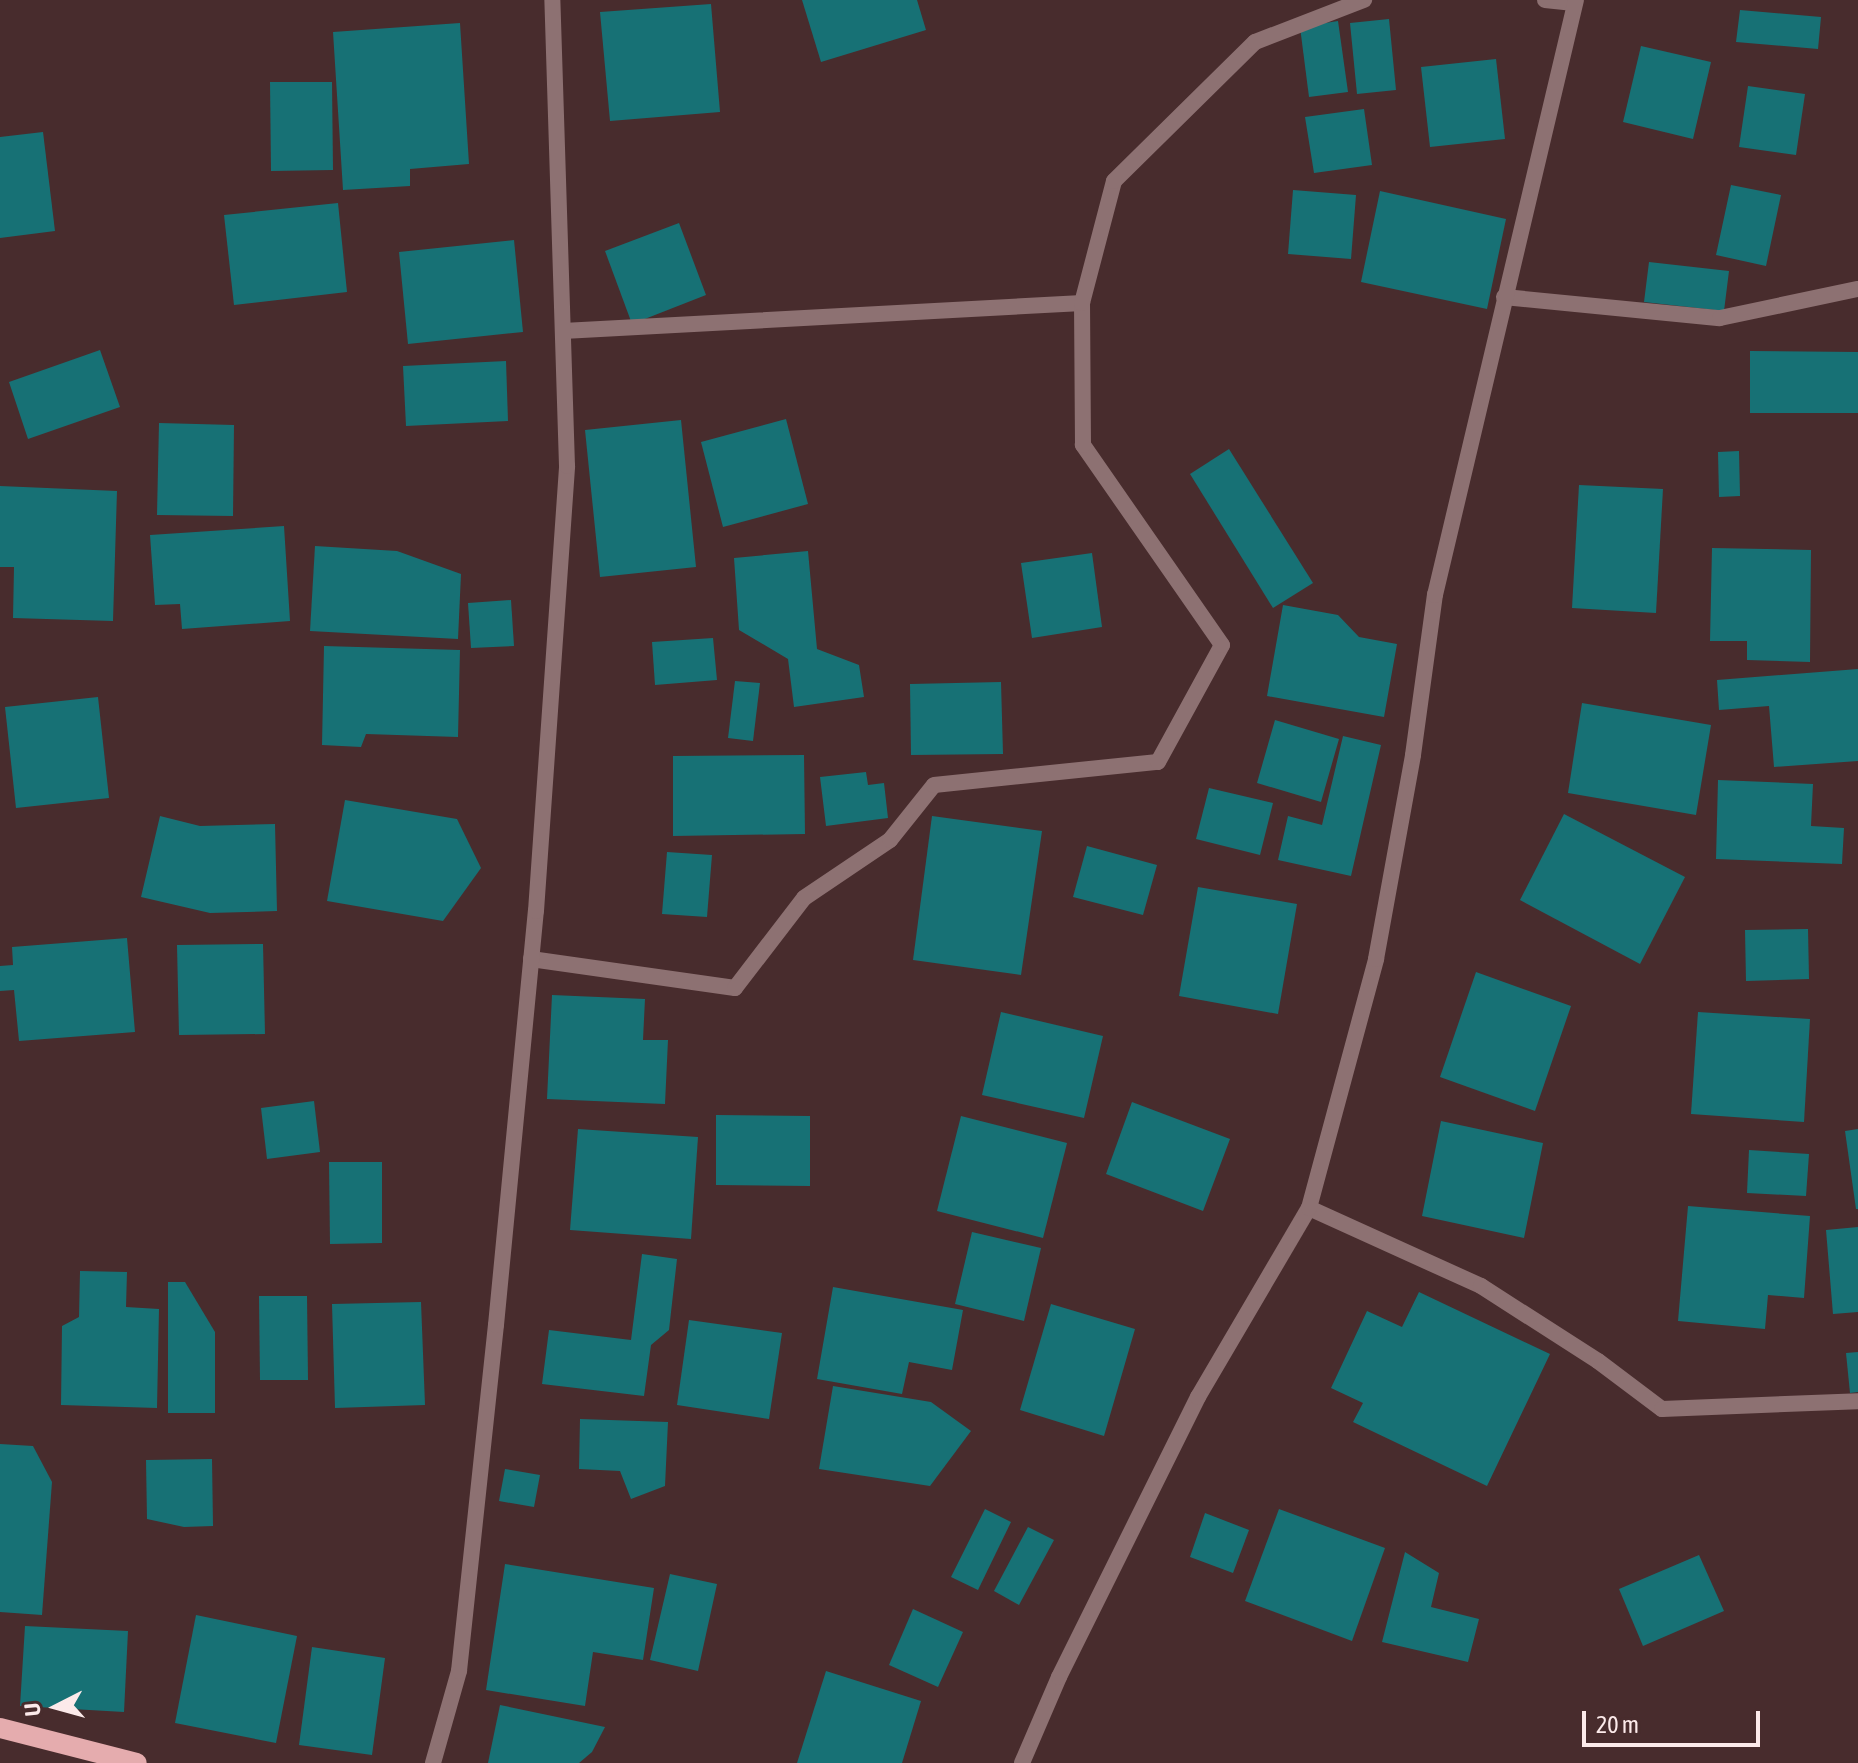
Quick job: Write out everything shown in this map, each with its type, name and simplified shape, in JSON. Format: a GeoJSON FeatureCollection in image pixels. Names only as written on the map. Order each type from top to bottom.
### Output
{"type":"FeatureCollection","features":[{"type":"Feature","properties":{"kind":"main road"},"geometry":{"type":"LineString","coordinates":[[0,1728],[137,1763]]}},
{"type":"Feature","properties":{"kind":"street"},"geometry":{"type":"LineString","coordinates":[[433,1763],[459,1671],[531,959],[567,466],[552,0]]}},
{"type":"Feature","properties":{"kind":"street"},"geometry":{"type":"LineString","coordinates":[[531,959],[735,988],[804,898],[890,840],[934,785],[1158,762],[1222,645],[1083,445],[1082,303],[1114,181],[1255,42],[1347,3],[1364,0]]}},
{"type":"Feature","properties":{"kind":"street"},"geometry":{"type":"LineString","coordinates":[[1022,1763],[1059,1677],[1198,1397],[1309,1208],[1376,959],[1413,755],[1435,595],[1575,2],[1545,0]]}},
{"type":"Feature","properties":{"kind":"street"},"geometry":{"type":"LineString","coordinates":[[1504,297],[1720,318],[1858,289]]}},
{"type":"Feature","properties":{"kind":"street"},"geometry":{"type":"LineString","coordinates":[[563,331],[1082,303]]}},
{"type":"Feature","properties":{"kind":"street"},"geometry":{"type":"LineString","coordinates":[[1309,1208],[1481,1286],[1598,1361],[1662,1409],[1858,1401]]}},
{"type":"Feature","properties":{"kind":"building"},"geometry":{"type":"Polygon","coordinates":[[[802,0],[917,0],[926,30],[821,62],[802,0]]]}},
{"type":"Feature","properties":{"kind":"building"},"geometry":{"type":"Polygon","coordinates":[[[711,4],[720,112],[610,121],[600,12],[711,4]]]}},
{"type":"Feature","properties":{"kind":"building"},"geometry":{"type":"Polygon","coordinates":[[[1740,10],[1821,17],[1818,49],[1736,42],[1740,10]]]}},
{"type":"Feature","properties":{"kind":"building"},"geometry":{"type":"Polygon","coordinates":[[[1389,19],[1396,90],[1357,94],[1350,23],[1389,19]]]}},
{"type":"Feature","properties":{"kind":"building"},"geometry":{"type":"Polygon","coordinates":[[[1338,21],[1348,92],[1309,97],[1300,27],[1338,21]]]}},
{"type":"Feature","properties":{"kind":"building"},"geometry":{"type":"Polygon","coordinates":[[[460,23],[469,164],[410,169],[410,186],[343,190],[333,32],[460,23]]]}},
{"type":"Feature","properties":{"kind":"building"},"geometry":{"type":"Polygon","coordinates":[[[1641,46],[1711,62],[1693,139],[1623,122],[1641,46]]]}},
{"type":"Feature","properties":{"kind":"building"},"geometry":{"type":"Polygon","coordinates":[[[1496,59],[1505,139],[1430,147],[1421,67],[1496,59]]]}},
{"type":"Feature","properties":{"kind":"building"},"geometry":{"type":"Polygon","coordinates":[[[270,82],[332,82],[333,170],[271,171],[270,82]]]}},
{"type":"Feature","properties":{"kind":"building"},"geometry":{"type":"Polygon","coordinates":[[[1748,86],[1805,94],[1796,155],[1739,147],[1748,86]]]}},
{"type":"Feature","properties":{"kind":"building"},"geometry":{"type":"Polygon","coordinates":[[[1364,109],[1372,165],[1314,173],[1305,117],[1364,109]]]}},
{"type":"Feature","properties":{"kind":"building"},"geometry":{"type":"Polygon","coordinates":[[[43,132],[55,231],[0,238],[0,137],[43,132]]]}},
{"type":"Feature","properties":{"kind":"building"},"geometry":{"type":"Polygon","coordinates":[[[1731,185],[1781,195],[1766,266],[1716,255],[1731,185]]]}},
{"type":"Feature","properties":{"kind":"building"},"geometry":{"type":"Polygon","coordinates":[[[1293,190],[1356,195],[1351,259],[1288,254],[1293,190]]]}},
{"type":"Feature","properties":{"kind":"building"},"geometry":{"type":"Polygon","coordinates":[[[1380,191],[1506,219],[1487,309],[1361,282],[1380,191]]]}},
{"type":"Feature","properties":{"kind":"building"},"geometry":{"type":"Polygon","coordinates":[[[338,203],[347,292],[234,305],[224,215],[338,203]]]}},
{"type":"Feature","properties":{"kind":"building"},"geometry":{"type":"Polygon","coordinates":[[[679,223],[706,295],[632,324],[605,251],[679,223]]]}},
{"type":"Feature","properties":{"kind":"building"},"geometry":{"type":"Polygon","coordinates":[[[514,240],[523,332],[408,344],[399,252],[514,240]]]}},
{"type":"Feature","properties":{"kind":"building"},"geometry":{"type":"Polygon","coordinates":[[[1649,262],[1729,271],[1724,311],[1644,302],[1649,262]]]}},
{"type":"Feature","properties":{"kind":"building"},"geometry":{"type":"Polygon","coordinates":[[[100,350],[120,407],[28,439],[9,382],[100,350]]]}},
{"type":"Feature","properties":{"kind":"building"},"geometry":{"type":"Polygon","coordinates":[[[1750,351],[1858,352],[1858,413],[1750,413],[1750,351]]]}},
{"type":"Feature","properties":{"kind":"building"},"geometry":{"type":"Polygon","coordinates":[[[506,361],[508,421],[406,426],[403,366],[506,361]]]}},
{"type":"Feature","properties":{"kind":"building"},"geometry":{"type":"Polygon","coordinates":[[[786,419],[808,504],[723,527],[701,442],[786,419]]]}},
{"type":"Feature","properties":{"kind":"building"},"geometry":{"type":"Polygon","coordinates":[[[681,420],[696,567],[600,577],[585,430],[681,420]]]}},
{"type":"Feature","properties":{"kind":"building"},"geometry":{"type":"Polygon","coordinates":[[[159,423],[234,425],[233,516],[157,515],[159,423]]]}},
{"type":"Feature","properties":{"kind":"building"},"geometry":{"type":"Polygon","coordinates":[[[1229,449],[1313,583],[1273,608],[1190,474],[1229,449]]]}},
{"type":"Feature","properties":{"kind":"building"},"geometry":{"type":"Polygon","coordinates":[[[1739,451],[1740,496],[1719,497],[1718,452],[1739,451]]]}},
{"type":"Feature","properties":{"kind":"building"},"geometry":{"type":"Polygon","coordinates":[[[1579,485],[1663,489],[1656,613],[1572,608],[1579,485]]]}},
{"type":"Feature","properties":{"kind":"building"},"geometry":{"type":"Polygon","coordinates":[[[0,486],[117,491],[113,621],[13,618],[14,567],[0,567],[0,486]]]}},
{"type":"Feature","properties":{"kind":"building"},"geometry":{"type":"Polygon","coordinates":[[[284,526],[290,621],[182,629],[180,604],[155,605],[150,535],[284,526]]]}},
{"type":"Feature","properties":{"kind":"building"},"geometry":{"type":"Polygon","coordinates":[[[315,546],[397,551],[461,574],[458,639],[310,631],[315,546]]]}},
{"type":"Feature","properties":{"kind":"building"},"geometry":{"type":"Polygon","coordinates":[[[1712,548],[1811,550],[1810,662],[1747,660],[1747,641],[1710,641],[1712,548]]]}},
{"type":"Feature","properties":{"kind":"building"},"geometry":{"type":"Polygon","coordinates":[[[808,551],[817,649],[859,665],[864,697],[794,707],[788,659],[739,630],[734,558],[808,551]]]}},
{"type":"Feature","properties":{"kind":"building"},"geometry":{"type":"Polygon","coordinates":[[[1092,553],[1102,627],[1032,638],[1021,563],[1092,553]]]}},
{"type":"Feature","properties":{"kind":"building"},"geometry":{"type":"Polygon","coordinates":[[[511,600],[514,646],[471,648],[468,603],[511,600]]]}},
{"type":"Feature","properties":{"kind":"building"},"geometry":{"type":"Polygon","coordinates":[[[1283,605],[1338,615],[1359,637],[1397,644],[1384,717],[1267,696],[1283,605]]]}},
{"type":"Feature","properties":{"kind":"building"},"geometry":{"type":"Polygon","coordinates":[[[713,638],[717,680],[655,685],[652,642],[713,638]]]}},
{"type":"Feature","properties":{"kind":"building"},"geometry":{"type":"Polygon","coordinates":[[[324,646],[460,650],[458,737],[366,734],[361,747],[322,745],[324,646]]]}},
{"type":"Feature","properties":{"kind":"building"},"geometry":{"type":"Polygon","coordinates":[[[1858,669],[1858,761],[1774,767],[1769,706],[1719,710],[1717,680],[1858,669]]]}},
{"type":"Feature","properties":{"kind":"building"},"geometry":{"type":"Polygon","coordinates":[[[735,681],[760,683],[753,741],[728,738],[735,681]]]}},
{"type":"Feature","properties":{"kind":"building"},"geometry":{"type":"Polygon","coordinates":[[[1001,682],[1003,754],[911,755],[910,684],[1001,682]]]}},
{"type":"Feature","properties":{"kind":"building"},"geometry":{"type":"Polygon","coordinates":[[[98,697],[109,798],[16,808],[5,707],[98,697]]]}},
{"type":"Feature","properties":{"kind":"building"},"geometry":{"type":"Polygon","coordinates":[[[1582,703],[1711,725],[1696,815],[1568,793],[1582,703]]]}},
{"type":"Feature","properties":{"kind":"building"},"geometry":{"type":"Polygon","coordinates":[[[1275,720],[1339,739],[1321,802],[1257,783],[1275,720]]]}},
{"type":"Feature","properties":{"kind":"building"},"geometry":{"type":"Polygon","coordinates":[[[1343,736],[1381,745],[1351,876],[1278,860],[1288,816],[1322,825],[1343,736]]]}},
{"type":"Feature","properties":{"kind":"building"},"geometry":{"type":"Polygon","coordinates":[[[804,755],[805,834],[673,836],[673,756],[804,755]]]}},
{"type":"Feature","properties":{"kind":"building"},"geometry":{"type":"Polygon","coordinates":[[[866,772],[868,785],[884,783],[888,818],[826,826],[820,777],[866,772]]]}},
{"type":"Feature","properties":{"kind":"building"},"geometry":{"type":"Polygon","coordinates":[[[1718,780],[1813,784],[1811,826],[1844,828],[1842,864],[1716,859],[1718,780]]]}},
{"type":"Feature","properties":{"kind":"building"},"geometry":{"type":"Polygon","coordinates":[[[1209,788],[1273,803],[1260,855],[1196,839],[1209,788]]]}},
{"type":"Feature","properties":{"kind":"building"},"geometry":{"type":"Polygon","coordinates":[[[345,800],[457,819],[481,868],[443,921],[327,901],[345,800]]]}},
{"type":"Feature","properties":{"kind":"building"},"geometry":{"type":"Polygon","coordinates":[[[1564,814],[1685,877],[1640,964],[1520,900],[1564,814]]]}},
{"type":"Feature","properties":{"kind":"building"},"geometry":{"type":"Polygon","coordinates":[[[160,816],[200,826],[275,824],[277,911],[210,913],[141,897],[160,816]]]}},
{"type":"Feature","properties":{"kind":"building"},"geometry":{"type":"Polygon","coordinates":[[[932,816],[1042,831],[1021,975],[913,960],[932,816]]]}},
{"type":"Feature","properties":{"kind":"building"},"geometry":{"type":"Polygon","coordinates":[[[1087,846],[1157,865],[1143,915],[1073,897],[1087,846]]]}},
{"type":"Feature","properties":{"kind":"building"},"geometry":{"type":"Polygon","coordinates":[[[667,852],[712,855],[707,917],[662,914],[667,852]]]}},
{"type":"Feature","properties":{"kind":"building"},"geometry":{"type":"Polygon","coordinates":[[[1198,887],[1297,904],[1278,1014],[1179,996],[1198,887]]]}},
{"type":"Feature","properties":{"kind":"building"},"geometry":{"type":"Polygon","coordinates":[[[1808,929],[1809,979],[1746,981],[1745,930],[1808,929]]]}},
{"type":"Feature","properties":{"kind":"building"},"geometry":{"type":"Polygon","coordinates":[[[127,938],[135,1032],[19,1041],[14,990],[0,991],[0,966],[13,965],[12,947],[127,938]]]}},
{"type":"Feature","properties":{"kind":"building"},"geometry":{"type":"Polygon","coordinates":[[[263,944],[265,1034],[179,1035],[177,945],[263,944]]]}},
{"type":"Feature","properties":{"kind":"building"},"geometry":{"type":"Polygon","coordinates":[[[1476,972],[1571,1006],[1535,1111],[1440,1077],[1476,972]]]}},
{"type":"Feature","properties":{"kind":"building"},"geometry":{"type":"Polygon","coordinates":[[[552,995],[645,999],[643,1040],[668,1040],[665,1104],[547,1099],[552,995]]]}},
{"type":"Feature","properties":{"kind":"building"},"geometry":{"type":"Polygon","coordinates":[[[1001,1012],[1103,1036],[1084,1118],[982,1095],[1001,1012]]]}},
{"type":"Feature","properties":{"kind":"building"},"geometry":{"type":"Polygon","coordinates":[[[1698,1012],[1810,1019],[1804,1122],[1691,1114],[1698,1012]]]}},
{"type":"Feature","properties":{"kind":"building"},"geometry":{"type":"Polygon","coordinates":[[[314,1101],[320,1152],[267,1159],[261,1108],[314,1101]]]}},
{"type":"Feature","properties":{"kind":"building"},"geometry":{"type":"Polygon","coordinates":[[[1132,1102],[1230,1139],[1203,1211],[1106,1174],[1132,1102]]]}},
{"type":"Feature","properties":{"kind":"building"},"geometry":{"type":"Polygon","coordinates":[[[716,1115],[810,1116],[810,1186],[716,1185],[716,1115]]]}},
{"type":"Feature","properties":{"kind":"building"},"geometry":{"type":"Polygon","coordinates":[[[961,1116],[1067,1143],[1043,1238],[937,1211],[961,1116]]]}},
{"type":"Feature","properties":{"kind":"building"},"geometry":{"type":"Polygon","coordinates":[[[1441,1121],[1543,1143],[1524,1238],[1422,1216],[1441,1121]]]}},
{"type":"Feature","properties":{"kind":"building"},"geometry":{"type":"Polygon","coordinates":[[[578,1129],[698,1137],[691,1239],[570,1230],[578,1129]]]}},
{"type":"Feature","properties":{"kind":"building"},"geometry":{"type":"Polygon","coordinates":[[[1858,1129],[1858,1209],[1856,1209],[1845,1131],[1858,1129]]]}},
{"type":"Feature","properties":{"kind":"building"},"geometry":{"type":"Polygon","coordinates":[[[1749,1150],[1809,1154],[1806,1196],[1747,1193],[1749,1150]]]}},
{"type":"Feature","properties":{"kind":"building"},"geometry":{"type":"Polygon","coordinates":[[[329,1162],[382,1162],[382,1243],[330,1244],[329,1162]]]}},
{"type":"Feature","properties":{"kind":"building"},"geometry":{"type":"Polygon","coordinates":[[[1688,1206],[1810,1216],[1804,1298],[1768,1295],[1765,1329],[1678,1321],[1688,1206]]]}},
{"type":"Feature","properties":{"kind":"building"},"geometry":{"type":"Polygon","coordinates":[[[1858,1227],[1858,1312],[1833,1314],[1826,1230],[1858,1227]]]}},
{"type":"Feature","properties":{"kind":"building"},"geometry":{"type":"Polygon","coordinates":[[[972,1232],[1041,1248],[1024,1321],[955,1304],[972,1232]]]}},
{"type":"Feature","properties":{"kind":"building"},"geometry":{"type":"Polygon","coordinates":[[[642,1254],[677,1259],[669,1330],[651,1345],[644,1396],[542,1384],[549,1330],[631,1340],[642,1254]]]}},
{"type":"Feature","properties":{"kind":"building"},"geometry":{"type":"Polygon","coordinates":[[[80,1271],[127,1272],[126,1307],[159,1309],[157,1408],[61,1405],[62,1326],[79,1317],[80,1271]]]}},
{"type":"Feature","properties":{"kind":"building"},"geometry":{"type":"Polygon","coordinates":[[[168,1282],[185,1282],[215,1332],[215,1413],[168,1413],[168,1282]]]}},
{"type":"Feature","properties":{"kind":"building"},"geometry":{"type":"Polygon","coordinates":[[[833,1287],[963,1310],[952,1370],[909,1362],[902,1394],[817,1379],[833,1287]]]}},
{"type":"Feature","properties":{"kind":"building"},"geometry":{"type":"Polygon","coordinates":[[[1419,1292],[1550,1354],[1487,1486],[1353,1422],[1363,1403],[1331,1388],[1367,1311],[1402,1327],[1419,1292]]]}},
{"type":"Feature","properties":{"kind":"building"},"geometry":{"type":"Polygon","coordinates":[[[259,1296],[307,1296],[308,1380],[260,1380],[259,1296]]]}},
{"type":"Feature","properties":{"kind":"building"},"geometry":{"type":"Polygon","coordinates":[[[421,1302],[425,1405],[335,1408],[332,1304],[421,1302]]]}},
{"type":"Feature","properties":{"kind":"building"},"geometry":{"type":"Polygon","coordinates":[[[1051,1304],[1135,1329],[1104,1436],[1020,1410],[1051,1304]]]}},
{"type":"Feature","properties":{"kind":"building"},"geometry":{"type":"Polygon","coordinates":[[[689,1320],[782,1333],[769,1419],[677,1405],[689,1320]]]}},
{"type":"Feature","properties":{"kind":"building"},"geometry":{"type":"Polygon","coordinates":[[[1858,1352],[1858,1392],[1850,1393],[1846,1353],[1858,1352]]]}},
{"type":"Feature","properties":{"kind":"building"},"geometry":{"type":"Polygon","coordinates":[[[833,1386],[931,1402],[971,1431],[930,1486],[819,1469],[833,1386]]]}},
{"type":"Feature","properties":{"kind":"building"},"geometry":{"type":"Polygon","coordinates":[[[580,1419],[668,1422],[665,1486],[631,1499],[620,1471],[579,1469],[580,1419]]]}},
{"type":"Feature","properties":{"kind":"building"},"geometry":{"type":"Polygon","coordinates":[[[0,1444],[33,1446],[52,1482],[42,1615],[0,1612],[0,1444]]]}},
{"type":"Feature","properties":{"kind":"building"},"geometry":{"type":"Polygon","coordinates":[[[212,1459],[213,1526],[184,1527],[147,1519],[146,1460],[212,1459]]]}},
{"type":"Feature","properties":{"kind":"building"},"geometry":{"type":"Polygon","coordinates":[[[505,1469],[540,1475],[534,1507],[499,1501],[505,1469]]]}},
{"type":"Feature","properties":{"kind":"building"},"geometry":{"type":"Polygon","coordinates":[[[985,1509],[1011,1522],[978,1590],[951,1577],[985,1509]]]}},
{"type":"Feature","properties":{"kind":"building"},"geometry":{"type":"Polygon","coordinates":[[[1279,1509],[1385,1548],[1352,1641],[1245,1601],[1279,1509]]]}},
{"type":"Feature","properties":{"kind":"building"},"geometry":{"type":"Polygon","coordinates":[[[1205,1513],[1249,1530],[1233,1573],[1190,1557],[1205,1513]]]}},
{"type":"Feature","properties":{"kind":"building"},"geometry":{"type":"Polygon","coordinates":[[[1028,1527],[1054,1540],[1019,1605],[994,1591],[1028,1527]]]}},
{"type":"Feature","properties":{"kind":"building"},"geometry":{"type":"Polygon","coordinates":[[[1405,1552],[1439,1573],[1431,1607],[1479,1619],[1468,1662],[1382,1642],[1405,1552]]]}},
{"type":"Feature","properties":{"kind":"building"},"geometry":{"type":"Polygon","coordinates":[[[1699,1555],[1724,1611],[1643,1646],[1619,1589],[1699,1555]]]}},
{"type":"Feature","properties":{"kind":"building"},"geometry":{"type":"Polygon","coordinates":[[[505,1564],[654,1588],[643,1660],[593,1652],[585,1706],[486,1690],[505,1564]]]}},
{"type":"Feature","properties":{"kind":"building"},"geometry":{"type":"Polygon","coordinates":[[[670,1574],[717,1584],[698,1671],[650,1660],[670,1574]]]}},
{"type":"Feature","properties":{"kind":"building"},"geometry":{"type":"Polygon","coordinates":[[[913,1609],[963,1632],[938,1687],[889,1665],[913,1609]]]}},
{"type":"Feature","properties":{"kind":"building"},"geometry":{"type":"Polygon","coordinates":[[[196,1615],[297,1636],[276,1743],[175,1723],[196,1615]]]}},
{"type":"Feature","properties":{"kind":"building"},"geometry":{"type":"Polygon","coordinates":[[[25,1626],[128,1631],[124,1712],[20,1706],[25,1626]]]}},
{"type":"Feature","properties":{"kind":"building"},"geometry":{"type":"Polygon","coordinates":[[[312,1647],[385,1658],[372,1755],[299,1745],[312,1647]]]}},
{"type":"Feature","properties":{"kind":"building"},"geometry":{"type":"Polygon","coordinates":[[[826,1671],[921,1701],[902,1763],[797,1763],[826,1671]]]}},
{"type":"Feature","properties":{"kind":"building"},"geometry":{"type":"Polygon","coordinates":[[[500,1705],[605,1727],[592,1752],[579,1763],[488,1763],[500,1705]]]}}]}
